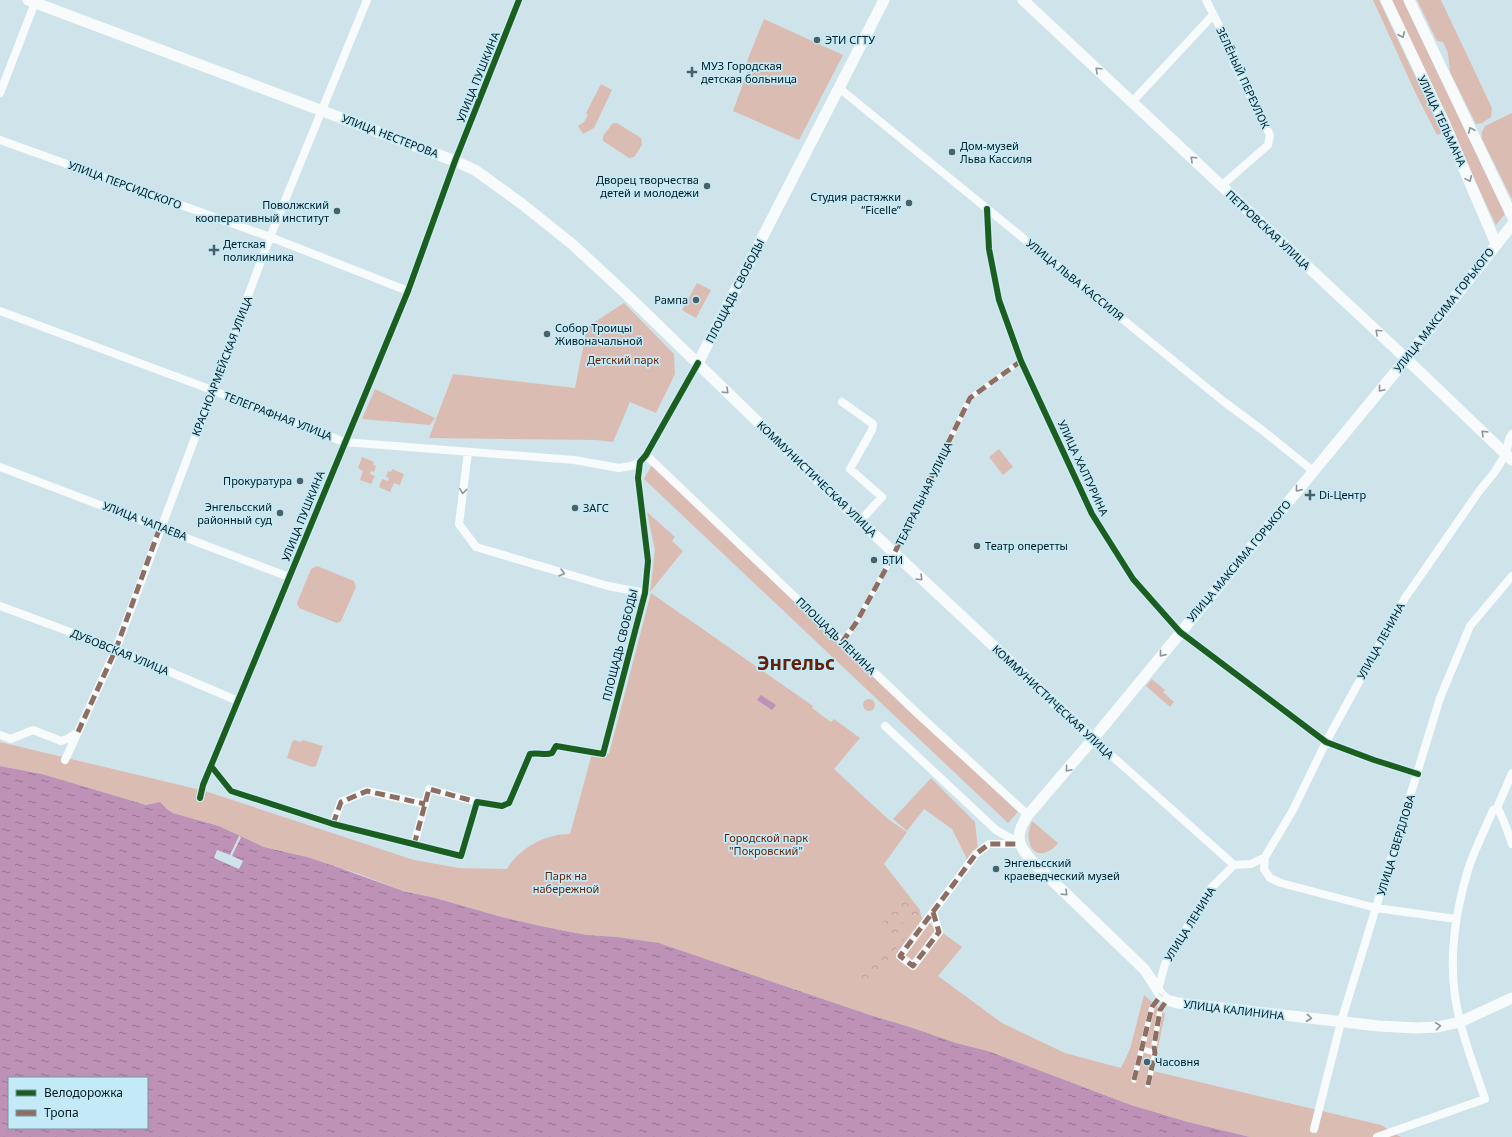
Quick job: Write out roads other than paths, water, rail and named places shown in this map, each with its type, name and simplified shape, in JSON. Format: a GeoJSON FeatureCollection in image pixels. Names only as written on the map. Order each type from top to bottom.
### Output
{"type":"FeatureCollection","features":[{"type":"Feature","properties":{"kind":"main road","name":"ПЛОЩАДЬ СВОБОДЫ"},"geometry":{"type":"LineString","coordinates":[[698,364],[884,0]]}},
{"type":"Feature","properties":{"kind":"main road","name":"ПЕТРОВСКАЯ УЛИЦА"},"geometry":{"type":"LineString","coordinates":[[1023,0],[1509,457]]}},
{"type":"Feature","properties":{"kind":"main road","name":"УЛИЦА ТЕЛЬМАНА"},"geometry":{"type":"LineString","coordinates":[[1386,0],[1450,136],[1496,244]]}},
{"type":"Feature","properties":{"kind":"main road","name":"УЛИЦА ТЕЛЬМАНА"},"geometry":{"type":"LineString","coordinates":[[1409,0],[1512,216]]}},
{"type":"Feature","properties":{"kind":"main road","name":"УЛИЦА НЕСТЕРОВА"},"geometry":{"type":"LineString","coordinates":[[33,1],[322,110],[475,170],[522,204],[572,244],[698,364]]}},
{"type":"Feature","properties":{"kind":"main road","name":"УЛИЦА МАКСИМА ГОРЬКОГО"},"geometry":{"type":"LineString","coordinates":[[1019,844],[1022,824],[1028,815],[1093,739],[1406,359],[1512,225]]}},
{"type":"Feature","properties":{"kind":"main road","name":"КОММУНИСТИЧЕСКАЯ УЛИЦА"},"geometry":{"type":"LineString","coordinates":[[698,364],[894,554],[1093,739]]}},
{"type":"Feature","properties":{"kind":"main road"},"geometry":{"type":"LineString","coordinates":[[1019,844],[1026,855],[1145,970],[1162,995]]}},
{"type":"Feature","properties":{"kind":"main road","name":"УЛИЦА КАЛИНИНА"},"geometry":{"type":"LineString","coordinates":[[1162,995],[1186,1004],[1379,1026],[1416,1028],[1437,1027],[1460,1022],[1512,998]]}},
{"type":"Feature","properties":{"kind":"street","name":"КРАСНОАРМЕЙСКАЯ УЛИЦА"},"geometry":{"type":"LineString","coordinates":[[64,760],[116,649],[160,527],[270,237],[367,0]]}},
{"type":"Feature","properties":{"kind":"street","name":"УЛИЦА ПУШКИНА"},"geometry":{"type":"LineString","coordinates":[[200,798],[211,766],[344,442],[408,291],[455,161],[519,0]]}},
{"type":"Feature","properties":{"kind":"street","name":"ЗЕЛЁНЫЙ ПЕРЕУЛОК"},"geometry":{"type":"LineString","coordinates":[[1206,0],[1232,53],[1233,62],[1270,135],[1268,145],[1221,186]]}},
{"type":"Feature","properties":{"kind":"street"},"geometry":{"type":"LineString","coordinates":[[0,93],[33,1]]}},
{"type":"Feature","properties":{"kind":"street"},"geometry":{"type":"LineString","coordinates":[[1132,102],[1213,15]]}},
{"type":"Feature","properties":{"kind":"street","name":"УЛИЦА ЛЬВА КАССИЛЯ"},"geometry":{"type":"LineString","coordinates":[[839,88],[1223,401],[1313,471]]}},
{"type":"Feature","properties":{"kind":"street","name":"УЛИЦА ПЕРСИДСКОГО"},"geometry":{"type":"LineString","coordinates":[[0,140],[270,237],[408,291]]}},
{"type":"Feature","properties":{"kind":"street","name":"УЛИЦА ХАЛТУРИНА"},"geometry":{"type":"LineString","coordinates":[[987,208],[989,250],[999,300],[1021,361],[1092,514],[1134,579],[1180,632],[1326,742],[1374,760],[1418,774]]}},
{"type":"Feature","properties":{"kind":"street","name":"ТЕЛЕГРАФНАЯ УЛИЦА"},"geometry":{"type":"LineString","coordinates":[[0,311],[212,390],[344,442],[574,460],[619,468],[631,466],[640,462]]}},
{"type":"Feature","properties":{"kind":"street","name":"ТЕАТРАЛЬНАЯ УЛИЦА"},"geometry":{"type":"LineString","coordinates":[[842,642],[856,623],[894,554],[970,398],[1021,361]]}},
{"type":"Feature","properties":{"kind":"street","name":"ПЛОЩАДЬ СВОБОДЫ"},"geometry":{"type":"LineString","coordinates":[[477,802],[502,806],[509,803],[530,754],[552,753],[556,746],[603,754],[645,593],[648,561],[638,478],[640,462],[646,455],[698,364]]}},
{"type":"Feature","properties":{"kind":"street"},"geometry":{"type":"LineString","coordinates":[[842,402],[873,424],[872,430],[850,469],[882,497],[860,521]]}},
{"type":"Feature","properties":{"kind":"street","name":"УЛИЦА ЛЕНИНА"},"geometry":{"type":"LineString","coordinates":[[1265,857],[1293,810],[1326,742],[1405,598],[1480,490],[1509,457],[1509,439],[1512,434]]}},
{"type":"Feature","properties":{"kind":"street","name":"ПЛОЩАДЬ СВОБОДЫ"},"geometry":{"type":"LineString","coordinates":[[468,452],[459,524],[476,547],[608,586],[645,593]]}},
{"type":"Feature","properties":{"kind":"street","name":"ПЛОЩАДЬ ЛЕНИНА"},"geometry":{"type":"LineString","coordinates":[[646,455],[842,642],[1028,815]]}},
{"type":"Feature","properties":{"kind":"street","name":"УЛИЦА ЧАПАЕВА"},"geometry":{"type":"LineString","coordinates":[[0,467],[289,577]]}},
{"type":"Feature","properties":{"kind":"street","name":"УЛИЦА СВЕРДЛОВА"},"geometry":{"type":"LineString","coordinates":[[1314,1130],[1341,1022],[1440,698],[1470,626],[1512,576]]}},
{"type":"Feature","properties":{"kind":"street","name":"ДУБОВСКАЯ УЛИЦА"},"geometry":{"type":"LineString","coordinates":[[0,606],[116,649],[238,701]]}},
{"type":"Feature","properties":{"kind":"street"},"geometry":{"type":"LineString","coordinates":[[885,726],[996,830],[1019,844]]}},
{"type":"Feature","properties":{"kind":"street"},"geometry":{"type":"LineString","coordinates":[[0,735],[11,739],[33,730],[60,741],[67,739],[78,732]]}},
{"type":"Feature","properties":{"kind":"street","name":"КОММУНИСТИЧЕСКАЯ УЛИЦА"},"geometry":{"type":"LineString","coordinates":[[1093,739],[1234,865]]}},
{"type":"Feature","properties":{"kind":"street"},"geometry":{"type":"LineString","coordinates":[[211,766],[231,791],[334,824],[414,845],[461,856],[477,802],[429,789],[414,845]]}},
{"type":"Feature","properties":{"kind":"street"},"geometry":{"type":"LineString","coordinates":[[1377,1137],[1484,1099],[1460,1022],[1455,996],[1453,955],[1456,919],[1468,869],[1493,810],[1497,808],[1512,773]]}},
{"type":"Feature","properties":{"kind":"street"},"geometry":{"type":"LineString","coordinates":[[334,824],[341,802],[367,791],[425,804]]}},
{"type":"Feature","properties":{"kind":"street"},"geometry":{"type":"LineString","coordinates":[[1497,808],[1500,812],[1512,844]]}},
{"type":"Feature","properties":{"kind":"street"},"geometry":{"type":"LineString","coordinates":[[933,912],[939,932],[913,966],[900,956],[976,854],[989,844],[1019,844]]}},
{"type":"Feature","properties":{"kind":"street"},"geometry":{"type":"LineString","coordinates":[[1234,865],[1251,864],[1265,857]]}},
{"type":"Feature","properties":{"kind":"street"},"geometry":{"type":"LineString","coordinates":[[1265,857],[1264,869],[1270,878],[1281,883],[1376,908],[1456,919]]}},
{"type":"Feature","properties":{"kind":"street","name":"УЛИЦА ЛЕНИНА"},"geometry":{"type":"LineString","coordinates":[[1148,1085],[1155,1053],[1154,1046],[1165,964],[1210,889],[1234,865]]}},
{"type":"Feature","properties":{"kind":"street"},"geometry":{"type":"LineString","coordinates":[[1134,1080],[1152,1007],[1162,995]]}},
{"type":"Feature","properties":{"kind":"street"},"geometry":{"type":"LineString","coordinates":[[1142,1049],[1155,1053]]}},
{"type":"Feature","properties":{"kind":"water"},"geometry":{"type":"Polygon","coordinates":[[[761,695],[776,705],[772,710],[757,700],[761,695]]]}},
{"type":"Feature","properties":{"kind":"water"},"geometry":{"type":"Polygon","coordinates":[[[0,766],[42,774],[146,805],[160,802],[173,813],[219,826],[264,847],[307,857],[406,892],[432,897],[502,917],[550,928],[587,935],[618,937],[659,943],[870,1015],[956,1043],[988,1051],[1131,1105],[1188,1122],[1250,1137],[0,1137],[0,766]]]}},
{"type":"Feature","properties":{"kind":"place","name":"ЭТИ СГТУ"},"geometry":{"type":"Point","coordinates":[817,40]}},
{"type":"Feature","properties":{"kind":"place","name":"МУЗ Городская детская больница"},"geometry":{"type":"Point","coordinates":[692,72]}},
{"type":"Feature","properties":{"kind":"place","name":"Дом-музей Льва Кассиля"},"geometry":{"type":"Point","coordinates":[952,152]}},
{"type":"Feature","properties":{"kind":"place","name":"Дворец творчества детей и молодежи"},"geometry":{"type":"Point","coordinates":[707,186]}},
{"type":"Feature","properties":{"kind":"place","name":"Студия растяжки “Ficelle”"},"geometry":{"type":"Point","coordinates":[909,203]}},
{"type":"Feature","properties":{"kind":"place","name":"Поволжский кооперативный институт"},"geometry":{"type":"Point","coordinates":[337,211]}},
{"type":"Feature","properties":{"kind":"place","name":"Детская поликлиника"},"geometry":{"type":"Point","coordinates":[214,250]}},
{"type":"Feature","properties":{"kind":"place","name":"Рампа"},"geometry":{"type":"Point","coordinates":[696,300]}},
{"type":"Feature","properties":{"kind":"place","name":"Собор Троицы Живоначальной"},"geometry":{"type":"Point","coordinates":[547,334]}},
{"type":"Feature","properties":{"kind":"place","name":"Прокуратура"},"geometry":{"type":"Point","coordinates":[300,481]}},
{"type":"Feature","properties":{"kind":"place","name":"Di-Центр"},"geometry":{"type":"Point","coordinates":[1310,495]}},
{"type":"Feature","properties":{"kind":"place","name":"ЗАГС"},"geometry":{"type":"Point","coordinates":[575,508]}},
{"type":"Feature","properties":{"kind":"place","name":"Энгельсский районный суд"},"geometry":{"type":"Point","coordinates":[280,513]}},
{"type":"Feature","properties":{"kind":"place","name":"Театр оперетты"},"geometry":{"type":"Point","coordinates":[977,546]}},
{"type":"Feature","properties":{"kind":"place","name":"БТИ"},"geometry":{"type":"Point","coordinates":[874,560]}},
{"type":"Feature","properties":{"kind":"place","name":"Энгельсский краеведческий музей"},"geometry":{"type":"Point","coordinates":[996,869]}},
{"type":"Feature","properties":{"kind":"place","name":"Часовня"},"geometry":{"type":"Point","coordinates":[1147,1062]}},
{"type":"Feature","properties":{"kind":"district","name":"Энгельс"},"geometry":{"type":"Point","coordinates":[796,663]}},
{"type":"Feature","properties":{"kind":"park label","name":"Детский парк"},"geometry":{"type":"Point","coordinates":[623,360]}},
{"type":"Feature","properties":{"kind":"park label","name":"Городской парк \"Покровский\""},"geometry":{"type":"Point","coordinates":[766,844]}},
{"type":"Feature","properties":{"kind":"park label","name":"Парк на набережной"},"geometry":{"type":"Point","coordinates":[566,882]}}]}
